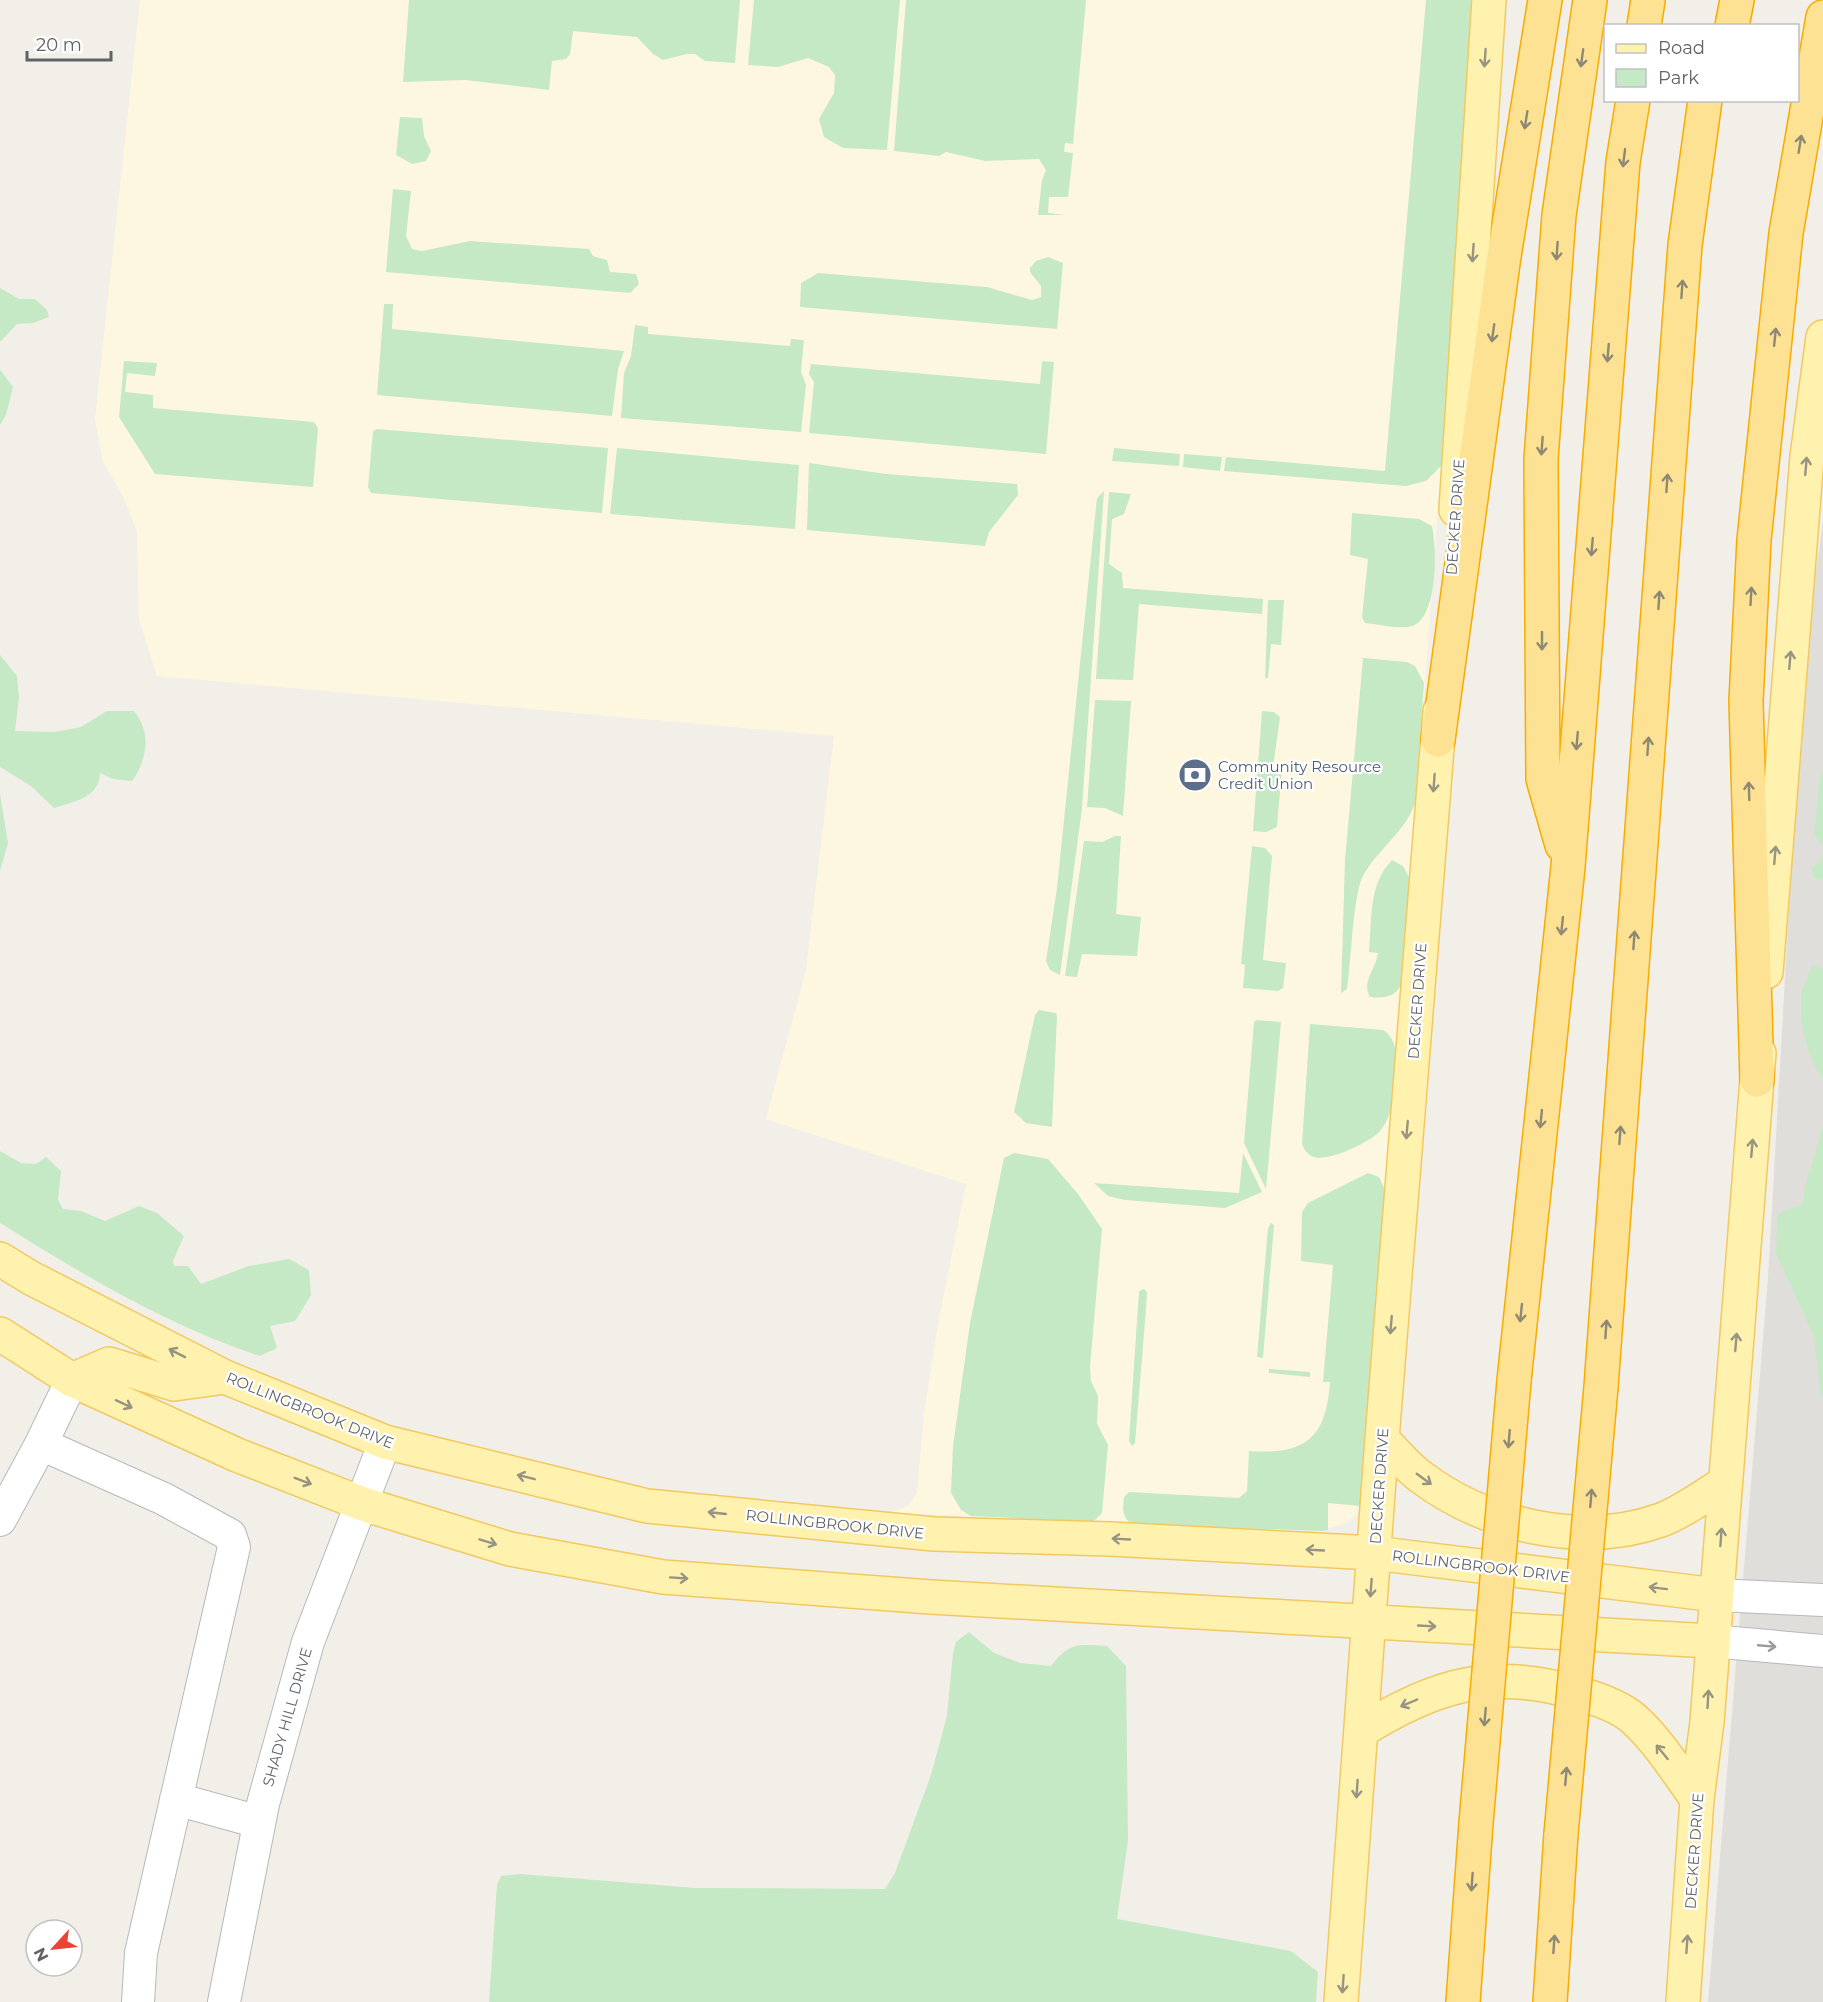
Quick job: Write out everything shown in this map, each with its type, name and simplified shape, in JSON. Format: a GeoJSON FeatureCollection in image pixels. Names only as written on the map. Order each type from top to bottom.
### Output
{"type":"FeatureCollection","features":[{"type":"Feature","properties":{"kind":"highway"},"geometry":{"type":"LineString","coordinates":[[1438,740],[1503,263],[1545,0]]}},
{"type":"Feature","properties":{"kind":"highway"},"geometry":{"type":"LineString","coordinates":[[1568,867],[1543,779],[1541,459],[1559,215],[1590,0]]}},
{"type":"Feature","properties":{"kind":"highway"},"geometry":{"type":"LineString","coordinates":[[1644,24],[1648,0]]}},
{"type":"Feature","properties":{"kind":"highway"},"geometry":{"type":"LineString","coordinates":[[1715,24],[1719,0]]}},
{"type":"Feature","properties":{"kind":"highway"},"geometry":{"type":"LineString","coordinates":[[1732,24],[1737,0]]}},
{"type":"Feature","properties":{"kind":"highway"},"geometry":{"type":"LineString","coordinates":[[1757,1080],[1746,701],[1754,540],[1786,233],[1823,17]]}},
{"type":"Feature","properties":{"kind":"highway"},"geometry":{"type":"LineString","coordinates":[[1463,2002],[1514,1381],[1568,867],[1623,162],[1633,102]]}},
{"type":"Feature","properties":{"kind":"highway"},"geometry":{"type":"LineString","coordinates":[[1550,2002],[1561,1834],[1601,1387],[1685,245],[1705,102]]}},
{"type":"Feature","properties":{"kind":"highway"},"geometry":{"type":"LineString","coordinates":[[1685,245],[1716,102]]}},
{"type":"Feature","properties":{"kind":"main road","name":"DECKER DRIVE"},"geometry":{"type":"LineString","coordinates":[[1341,2002],[1382,1439],[1456,507],[1489,0]]}},
{"type":"Feature","properties":{"kind":"main road","name":"DECKER DRIVE"},"geometry":{"type":"LineString","coordinates":[[1683,2002],[1697,1799],[1707,1722],[1711,1641],[1807,457],[1823,337]]}},
{"type":"Feature","properties":{"kind":"main road","name":"ROLLINGBROOK DRIVE"},"geometry":{"type":"LineString","coordinates":[[0,1259],[31,1278],[225,1377],[385,1442],[647,1506],[934,1534],[1110,1539],[1374,1553],[1716,1595]]}},
{"type":"Feature","properties":{"kind":"main road"},"geometry":{"type":"LineString","coordinates":[[0,1334],[72,1380],[237,1455],[363,1504],[510,1549],[663,1577],[919,1596],[1711,1641]]}},
{"type":"Feature","properties":{"kind":"main road"},"geometry":{"type":"LineString","coordinates":[[72,1380],[110,1364],[174,1384],[225,1377]]}},
{"type":"Feature","properties":{"kind":"main road"},"geometry":{"type":"LineString","coordinates":[[1382,1439],[1419,1476],[1485,1515],[1572,1532],[1615,1530],[1662,1520],[1725,1483]]}},
{"type":"Feature","properties":{"kind":"main road"},"geometry":{"type":"LineString","coordinates":[[1361,1731],[1402,1705],[1448,1688],[1496,1681],[1544,1684],[1591,1697],[1634,1719],[1697,1799]]}},
{"type":"Feature","properties":{"kind":"street"},"geometry":{"type":"LineString","coordinates":[[0,1520],[72,1380]]}},
{"type":"Feature","properties":{"kind":"street","name":"SHADY HILL DRIVE"},"geometry":{"type":"LineString","coordinates":[[224,2002],[259,1822],[308,1642],[385,1442]]}},
{"type":"Feature","properties":{"kind":"street"},"geometry":{"type":"LineString","coordinates":[[41,1444],[164,1499],[230,1534],[234,1547],[141,1953],[138,2002]]}},
{"type":"Feature","properties":{"kind":"street"},"geometry":{"type":"LineString","coordinates":[[1716,1595],[1823,1600]]}},
{"type":"Feature","properties":{"kind":"street"},"geometry":{"type":"LineString","coordinates":[[1711,1641],[1823,1651]]}},
{"type":"Feature","properties":{"kind":"street"},"geometry":{"type":"LineString","coordinates":[[176,1799],[259,1822]]}},
{"type":"Feature","properties":{"kind":"shaded area"},"geometry":{"type":"Polygon","coordinates":[[[140,0],[1475,0],[1398,1052],[1361,1506],[1354,1517],[1345,1523],[1321,1531],[889,1513],[908,1506],[917,1493],[924,1414],[938,1324],[966,1184],[766,1119],[806,970],[834,736],[157,676],[139,619],[137,531],[123,496],[103,462],[95,419],[140,0]]]}},
{"type":"Feature","properties":{"kind":"shaded area"},"geometry":{"type":"Polygon","coordinates":[[[1823,522],[1823,2002],[1708,2002],[1768,1278],[1803,660],[1823,522]]]}},
{"type":"Feature","properties":{"kind":"green space"},"geometry":{"type":"Polygon","coordinates":[[[409,0],[740,0],[735,63],[705,61],[695,54],[663,60],[653,54],[637,37],[573,31],[570,54],[566,59],[552,61],[549,90],[465,80],[403,82],[409,0]]]}},
{"type":"Feature","properties":{"kind":"green space"},"geometry":{"type":"Polygon","coordinates":[[[754,0],[900,0],[887,150],[843,148],[824,137],[819,119],[834,93],[835,75],[829,67],[808,58],[778,67],[748,65],[754,0]]]}},
{"type":"Feature","properties":{"kind":"green space"},"geometry":{"type":"Polygon","coordinates":[[[906,0],[1086,0],[1073,144],[1065,143],[1064,152],[1073,153],[1068,197],[1049,197],[1048,213],[1066,215],[1038,215],[1042,180],[1046,170],[1039,159],[985,161],[946,152],[939,156],[894,151],[906,0]]]}},
{"type":"Feature","properties":{"kind":"green space"},"geometry":{"type":"Polygon","coordinates":[[[1426,0],[1475,0],[1441,466],[1426,481],[1406,486],[1224,471],[1226,457],[1385,471],[1426,0]]]}},
{"type":"Feature","properties":{"kind":"green space"},"geometry":{"type":"Polygon","coordinates":[[[400,117],[422,118],[424,136],[431,151],[426,161],[412,164],[396,155],[400,117]]]}},
{"type":"Feature","properties":{"kind":"green space"},"geometry":{"type":"Polygon","coordinates":[[[393,189],[411,191],[406,236],[412,249],[422,251],[470,241],[589,249],[593,256],[607,260],[610,272],[636,274],[639,284],[630,293],[386,272],[393,189]]]}},
{"type":"Feature","properties":{"kind":"green space"},"geometry":{"type":"Polygon","coordinates":[[[1048,257],[1063,263],[1057,329],[800,307],[801,283],[818,273],[987,287],[1032,300],[1041,297],[1041,286],[1030,272],[1030,268],[1036,261],[1048,257]]]}},
{"type":"Feature","properties":{"kind":"green space"},"geometry":{"type":"Polygon","coordinates":[[[0,288],[19,299],[35,299],[47,310],[49,317],[33,323],[17,324],[0,342],[0,288]]]}},
{"type":"Feature","properties":{"kind":"green space"},"geometry":{"type":"Polygon","coordinates":[[[384,304],[393,304],[392,329],[624,351],[618,369],[612,416],[377,395],[384,304]]]}},
{"type":"Feature","properties":{"kind":"green space"},"geometry":{"type":"Polygon","coordinates":[[[635,325],[648,327],[648,334],[790,346],[791,339],[804,340],[801,372],[806,385],[801,432],[621,418],[624,373],[631,356],[635,325]]]}},
{"type":"Feature","properties":{"kind":"green space"},"geometry":{"type":"Polygon","coordinates":[[[124,361],[157,363],[155,376],[127,373],[125,392],[153,395],[153,408],[314,422],[318,428],[313,487],[155,474],[119,417],[124,361]]]}},
{"type":"Feature","properties":{"kind":"green space"},"geometry":{"type":"Polygon","coordinates":[[[1042,361],[1054,362],[1046,454],[809,433],[814,382],[809,374],[811,364],[1040,384],[1042,361]]]}},
{"type":"Feature","properties":{"kind":"green space"},"geometry":{"type":"Polygon","coordinates":[[[0,370],[13,387],[6,415],[0,425],[0,370]]]}},
{"type":"Feature","properties":{"kind":"green space"},"geometry":{"type":"Polygon","coordinates":[[[377,429],[608,448],[602,513],[371,493],[368,487],[373,431],[377,429]]]}},
{"type":"Feature","properties":{"kind":"green space"},"geometry":{"type":"Polygon","coordinates":[[[617,448],[799,465],[795,529],[610,514],[617,448]]]}},
{"type":"Feature","properties":{"kind":"green space"},"geometry":{"type":"Polygon","coordinates":[[[1114,448],[1180,454],[1179,466],[1112,461],[1114,448]]]}},
{"type":"Feature","properties":{"kind":"green space"},"geometry":{"type":"Polygon","coordinates":[[[1184,454],[1222,457],[1220,471],[1183,467],[1184,454]]]}},
{"type":"Feature","properties":{"kind":"green space"},"geometry":{"type":"Polygon","coordinates":[[[809,463],[886,474],[1017,484],[1018,495],[989,532],[985,546],[807,530],[809,463]]]}},
{"type":"Feature","properties":{"kind":"green space"},"geometry":{"type":"Polygon","coordinates":[[[1104,491],[1082,808],[1060,975],[1050,970],[1046,961],[1057,888],[1097,498],[1104,491]]]}},
{"type":"Feature","properties":{"kind":"green space"},"geometry":{"type":"Polygon","coordinates":[[[1109,492],[1131,494],[1124,514],[1112,519],[1109,564],[1122,573],[1123,588],[1263,599],[1262,614],[1139,604],[1133,680],[1096,679],[1109,492]]]}},
{"type":"Feature","properties":{"kind":"green space"},"geometry":{"type":"Polygon","coordinates":[[[1352,513],[1419,519],[1432,526],[1435,565],[1431,597],[1421,620],[1412,626],[1395,627],[1365,623],[1362,617],[1368,559],[1350,555],[1352,513]]]}},
{"type":"Feature","properties":{"kind":"green space"},"geometry":{"type":"Polygon","coordinates":[[[1268,600],[1284,600],[1281,645],[1271,644],[1268,678],[1265,678],[1268,600]]]}},
{"type":"Feature","properties":{"kind":"green space"},"geometry":{"type":"Polygon","coordinates":[[[0,655],[17,676],[19,697],[15,731],[54,732],[81,727],[107,711],[134,711],[143,728],[145,746],[141,764],[132,781],[113,779],[100,773],[99,781],[91,793],[54,808],[31,786],[0,767],[0,655]]]}},
{"type":"Feature","properties":{"kind":"green space"},"geometry":{"type":"Polygon","coordinates":[[[1363,658],[1407,662],[1415,666],[1424,683],[1415,803],[1398,833],[1362,878],[1354,915],[1347,989],[1341,993],[1345,860],[1363,658]]]}},
{"type":"Feature","properties":{"kind":"green space"},"geometry":{"type":"Polygon","coordinates":[[[1095,700],[1131,701],[1123,816],[1105,808],[1087,807],[1095,700]]]}},
{"type":"Feature","properties":{"kind":"green space"},"geometry":{"type":"Polygon","coordinates":[[[1262,711],[1274,712],[1280,717],[1273,767],[1282,768],[1277,827],[1266,832],[1253,831],[1262,711]]]}},
{"type":"Feature","properties":{"kind":"green space"},"geometry":{"type":"Polygon","coordinates":[[[1821,771],[1823,771],[1823,846],[1814,834],[1821,771]]]}},
{"type":"Feature","properties":{"kind":"green space"},"geometry":{"type":"Polygon","coordinates":[[[0,794],[8,843],[0,871],[0,794]]]}},
{"type":"Feature","properties":{"kind":"green space"},"geometry":{"type":"Polygon","coordinates":[[[1115,836],[1121,836],[1116,914],[1141,917],[1137,956],[1082,954],[1077,977],[1065,976],[1084,841],[1102,842],[1115,836]]]}},
{"type":"Feature","properties":{"kind":"green space"},"geometry":{"type":"Polygon","coordinates":[[[1252,846],[1265,848],[1272,856],[1263,960],[1286,963],[1283,988],[1278,991],[1243,988],[1245,965],[1241,964],[1252,846]]]}},
{"type":"Feature","properties":{"kind":"green space"},"geometry":{"type":"Polygon","coordinates":[[[1823,856],[1823,880],[1814,878],[1812,869],[1823,856]]]}},
{"type":"Feature","properties":{"kind":"green space"},"geometry":{"type":"Polygon","coordinates":[[[1392,860],[1403,866],[1410,879],[1403,980],[1395,993],[1370,997],[1367,986],[1378,953],[1369,952],[1373,903],[1379,880],[1392,860]]]}},
{"type":"Feature","properties":{"kind":"green space"},"geometry":{"type":"Polygon","coordinates":[[[1812,965],[1823,969],[1823,1077],[1808,1050],[1801,1017],[1801,996],[1812,965]]]}},
{"type":"Feature","properties":{"kind":"green space"},"geometry":{"type":"Polygon","coordinates":[[[1039,1010],[1056,1013],[1057,1016],[1052,1127],[1026,1123],[1014,1112],[1035,1015],[1039,1010]]]}},
{"type":"Feature","properties":{"kind":"green space"},"geometry":{"type":"Polygon","coordinates":[[[1257,1020],[1281,1022],[1266,1189],[1244,1143],[1254,1022],[1257,1020]]]}},
{"type":"Feature","properties":{"kind":"green space"},"geometry":{"type":"Polygon","coordinates":[[[1310,1024],[1383,1030],[1391,1038],[1396,1049],[1398,1063],[1398,1078],[1392,1109],[1380,1131],[1349,1150],[1320,1158],[1309,1155],[1302,1144],[1310,1024]]]}},
{"type":"Feature","properties":{"kind":"green space"},"geometry":{"type":"Polygon","coordinates":[[[1823,1127],[1823,1397],[1821,1396],[1814,1337],[1776,1253],[1778,1214],[1802,1204],[1806,1182],[1823,1127]]]}},
{"type":"Feature","properties":{"kind":"green space"},"geometry":{"type":"Polygon","coordinates":[[[0,1151],[21,1163],[36,1164],[46,1157],[61,1171],[58,1200],[63,1209],[81,1211],[105,1221],[139,1206],[157,1213],[184,1236],[173,1261],[174,1266],[188,1266],[201,1284],[249,1266],[289,1259],[309,1270],[311,1295],[295,1321],[270,1326],[277,1348],[260,1356],[192,1330],[94,1280],[0,1223],[0,1151]]]}},
{"type":"Feature","properties":{"kind":"green space"},"geometry":{"type":"Polygon","coordinates":[[[1014,1153],[1048,1159],[1078,1194],[1102,1229],[1090,1367],[1091,1381],[1098,1396],[1097,1424],[1108,1445],[1102,1513],[1093,1522],[971,1516],[961,1510],[951,1493],[953,1446],[970,1323],[1004,1158],[1014,1153]]]}},
{"type":"Feature","properties":{"kind":"green space"},"geometry":{"type":"Polygon","coordinates":[[[1243,1153],[1262,1192],[1225,1208],[1125,1200],[1108,1196],[1094,1183],[1239,1193],[1243,1153]]]}},
{"type":"Feature","properties":{"kind":"green space"},"geometry":{"type":"Polygon","coordinates":[[[1368,1173],[1379,1177],[1386,1192],[1361,1506],[1328,1503],[1328,1530],[1321,1531],[1132,1524],[1123,1512],[1124,1497],[1129,1492],[1239,1498],[1247,1491],[1249,1451],[1268,1452],[1298,1446],[1317,1430],[1324,1417],[1330,1382],[1323,1382],[1333,1265],[1301,1261],[1302,1212],[1308,1203],[1368,1173]]]}},
{"type":"Feature","properties":{"kind":"green space"},"geometry":{"type":"Polygon","coordinates":[[[1271,1223],[1274,1225],[1263,1358],[1257,1357],[1268,1228],[1271,1223]]]}},
{"type":"Feature","properties":{"kind":"green space"},"geometry":{"type":"Polygon","coordinates":[[[1144,1289],[1147,1292],[1146,1309],[1135,1443],[1132,1446],[1129,1441],[1139,1291],[1144,1289]]]}},
{"type":"Feature","properties":{"kind":"green space"},"geometry":{"type":"Polygon","coordinates":[[[1269,1369],[1310,1372],[1310,1377],[1269,1373],[1269,1369]]]}},
{"type":"Feature","properties":{"kind":"green space"},"geometry":{"type":"Polygon","coordinates":[[[969,1632],[994,1653],[1020,1663],[1051,1666],[1063,1652],[1075,1646],[1089,1645],[1107,1646],[1126,1666],[1128,1840],[1117,1919],[1291,1951],[1318,1972],[1316,2002],[489,2002],[497,1885],[501,1876],[520,1874],[696,1888],[885,1889],[895,1873],[931,1775],[947,1716],[956,1642],[969,1632]]]}},
{"type":"Feature","properties":{"kind":"place","name":"Community Resource Credit Union"},"geometry":{"type":"Point","coordinates":[1195,775]}}]}
